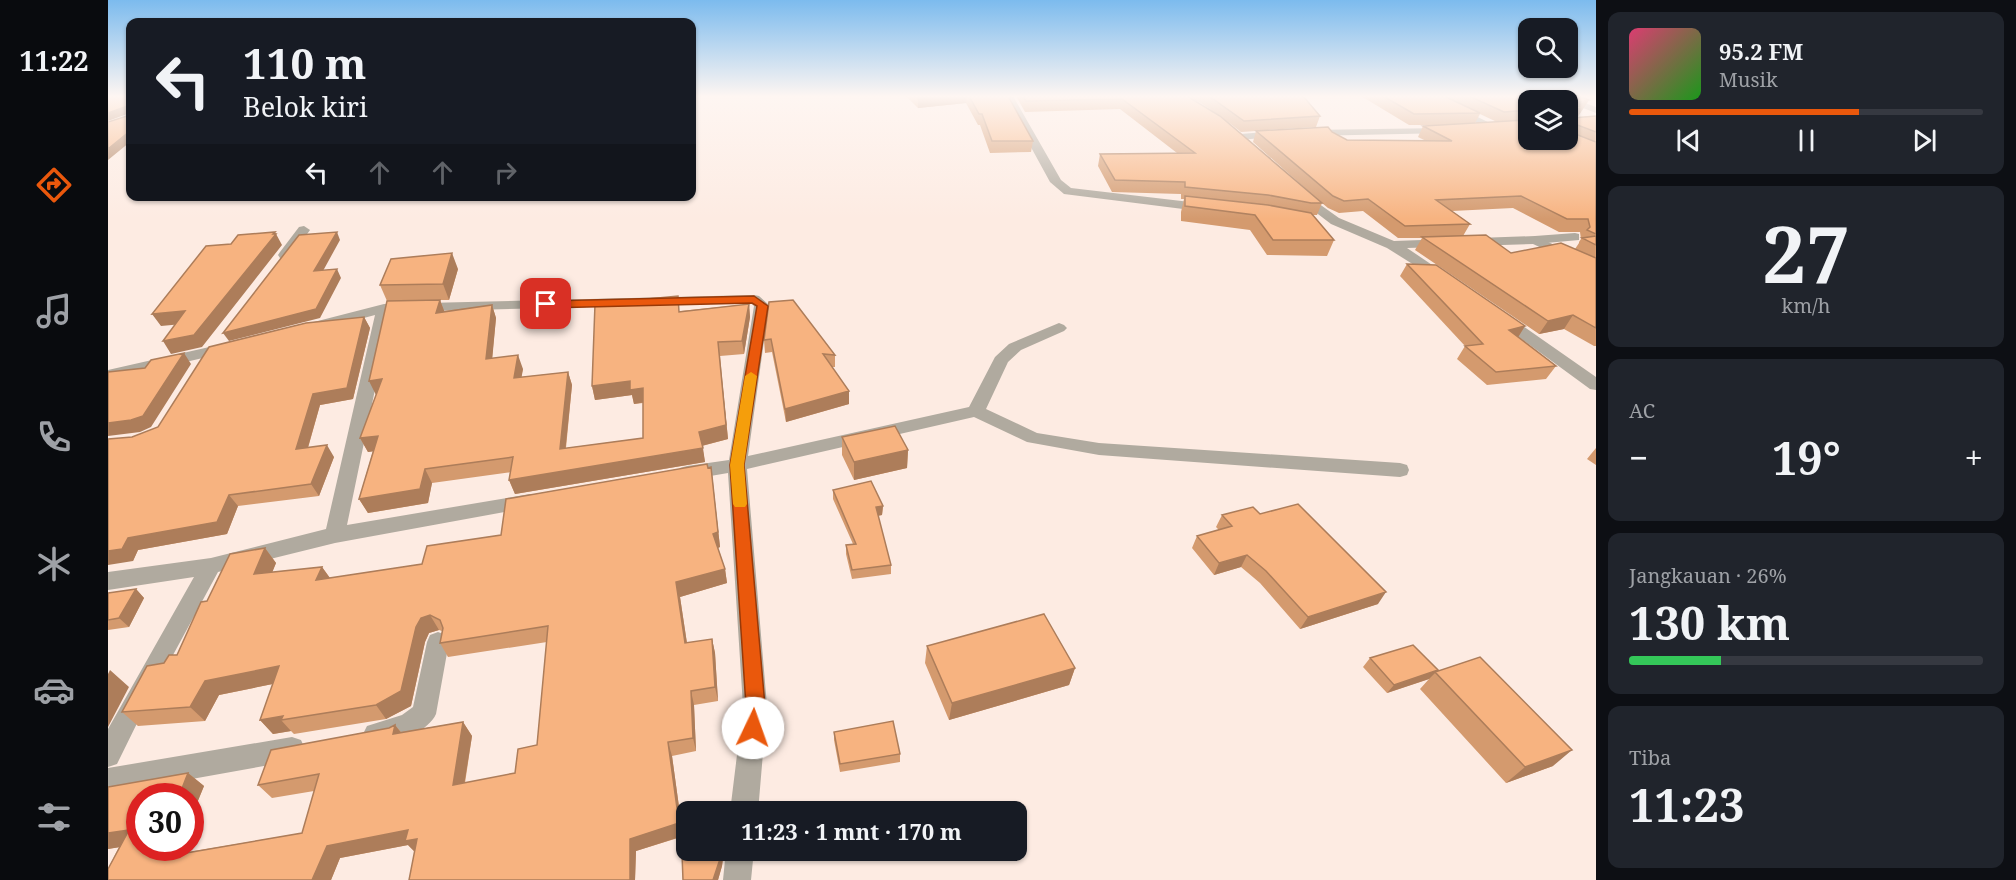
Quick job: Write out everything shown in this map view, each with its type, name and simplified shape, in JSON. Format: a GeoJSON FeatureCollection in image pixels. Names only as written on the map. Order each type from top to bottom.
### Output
{"type":"FeatureCollection","features":[{"type":"Feature","properties":{"kind":"street"},"geometry":{"type":"LineString","coordinates":[[1031,137],[1056,182],[1068,191],[1225,210]]}},
{"type":"Feature","properties":{"kind":"street"},"geometry":{"type":"LineString","coordinates":[[1240,137],[1251,147]]}},
{"type":"Feature","properties":{"kind":"street"},"geometry":{"type":"LineString","coordinates":[[1293,187],[1335,221],[1392,245],[1452,283]]}},
{"type":"Feature","properties":{"kind":"street"},"geometry":{"type":"LineString","coordinates":[[1318,224],[1335,221]]}},
{"type":"Feature","properties":{"kind":"street"},"geometry":{"type":"LineString","coordinates":[[275,267],[304,230]]}},
{"type":"Feature","properties":{"kind":"street"},"geometry":{"type":"LineString","coordinates":[[1392,245],[1535,240],[1596,269]]}},
{"type":"Feature","properties":{"kind":"street"},"geometry":{"type":"LineString","coordinates":[[299,331],[384,308],[754,299],[762,306],[737,465],[755,706],[745,801]]}},
{"type":"Feature","properties":{"kind":"street"},"geometry":{"type":"LineString","coordinates":[[335,535],[384,308]]}},
{"type":"Feature","properties":{"kind":"street"},"geometry":{"type":"LineString","coordinates":[[1495,313],[1596,385]]}},
{"type":"Feature","properties":{"kind":"street"},"geometry":{"type":"LineString","coordinates":[[976,411],[1001,360],[1015,347],[1059,328]]}},
{"type":"Feature","properties":{"kind":"street"},"geometry":{"type":"LineString","coordinates":[[199,369],[225,333]]}},
{"type":"Feature","properties":{"kind":"street"},"geometry":{"type":"LineString","coordinates":[[108,375],[245,344]]}},
{"type":"Feature","properties":{"kind":"street"},"geometry":{"type":"LineString","coordinates":[[666,477],[737,465],[976,411],[1033,438],[1099,449],[1400,470]]}},
{"type":"Feature","properties":{"kind":"street"},"geometry":{"type":"LineString","coordinates":[[108,580],[211,566],[335,535],[548,498]]}},
{"type":"Feature","properties":{"kind":"street"},"geometry":{"type":"LineString","coordinates":[[108,755],[138,696],[211,566]]}},
{"type":"Feature","properties":{"kind":"street"},"geometry":{"type":"LineString","coordinates":[[355,738],[390,732],[408,725],[424,714],[438,642]]}},
{"type":"Feature","properties":{"kind":"street"},"geometry":{"type":"LineString","coordinates":[[108,781],[320,744]]}},
{"type":"Feature","properties":{"kind":"street"},"geometry":{"type":"LineString","coordinates":[[737,880],[739,861]]}},
{"type":"Feature","properties":{"kind":"lane"},"geometry":{"type":"LineString","coordinates":[[1535,240],[1575,237]]}},
{"type":"Feature","properties":{"kind":"building"},"geometry":{"type":"Polygon","coordinates":[[[108,137],[123,137],[108,149],[108,137]]]}},
{"type":"Feature","properties":{"kind":"building"},"geometry":{"type":"Polygon","coordinates":[[[991,137],[1031,137],[1033,141],[992,141],[991,137]]]}},
{"type":"Feature","properties":{"kind":"building"},"geometry":{"type":"Polygon","coordinates":[[[1173,137],[1245,137],[1322,203],[1185,187],[1185,182],[1115,180],[1100,154],[1195,153],[1173,137]]]}},
{"type":"Feature","properties":{"kind":"building"},"geometry":{"type":"Polygon","coordinates":[[[1263,137],[1342,137],[1347,140],[1452,141],[1444,137],[1518,137],[1518,150],[1578,150],[1578,137],[1583,137],[1596,142],[1596,234],[1587,230],[1590,227],[1588,219],[1567,219],[1521,196],[1436,200],[1470,224],[1405,226],[1368,199],[1344,201],[1333,196],[1263,137]]]}},
{"type":"Feature","properties":{"kind":"building"},"geometry":{"type":"Polygon","coordinates":[[[1185,196],[1268,205],[1311,213],[1334,240],[1273,240],[1255,215],[1185,206],[1185,196]]]}},
{"type":"Feature","properties":{"kind":"building"},"geometry":{"type":"Polygon","coordinates":[[[275,232],[273,234],[276,234],[194,335],[163,341],[185,311],[152,314],[206,246],[231,244],[238,235],[275,232]]]}},
{"type":"Feature","properties":{"kind":"building"},"geometry":{"type":"Polygon","coordinates":[[[337,232],[314,271],[337,269],[316,309],[223,333],[299,235],[337,232]]]}},
{"type":"Feature","properties":{"kind":"building"},"geometry":{"type":"Polygon","coordinates":[[[1486,235],[1511,253],[1561,243],[1596,258],[1596,328],[1573,315],[1548,321],[1422,237],[1486,235]]]}},
{"type":"Feature","properties":{"kind":"building"},"geometry":{"type":"Polygon","coordinates":[[[1596,236],[1596,245],[1582,238],[1596,236]]]}},
{"type":"Feature","properties":{"kind":"building"},"geometry":{"type":"Polygon","coordinates":[[[452,253],[443,284],[380,285],[391,259],[452,253]]]}},
{"type":"Feature","properties":{"kind":"building"},"geometry":{"type":"Polygon","coordinates":[[[1407,264],[1436,265],[1525,326],[1509,330],[1556,366],[1496,372],[1465,346],[1483,344],[1407,264]]]}},
{"type":"Feature","properties":{"kind":"building"},"geometry":{"type":"Polygon","coordinates":[[[678,296],[679,312],[749,304],[742,341],[718,342],[726,425],[699,432],[703,448],[509,480],[513,457],[425,469],[420,489],[359,499],[378,436],[360,438],[382,379],[369,381],[387,301],[440,300],[436,313],[492,305],[486,359],[518,355],[514,378],[568,372],[560,449],[643,438],[643,388],[630,390],[630,381],[592,386],[595,304],[678,296]]]}},
{"type":"Feature","properties":{"kind":"building"},"geometry":{"type":"Polygon","coordinates":[[[793,300],[835,355],[823,354],[849,391],[785,409],[771,339],[764,340],[769,302],[793,300]]]}},
{"type":"Feature","properties":{"kind":"building"},"geometry":{"type":"Polygon","coordinates":[[[364,317],[347,388],[313,394],[296,449],[327,445],[311,484],[229,495],[217,522],[128,538],[122,549],[108,551],[108,439],[132,437],[158,427],[209,347],[306,323],[364,317]]]}},
{"type":"Feature","properties":{"kind":"building"},"geometry":{"type":"Polygon","coordinates":[[[184,353],[143,416],[108,423],[108,372],[145,368],[151,360],[184,353]]]}},
{"type":"Feature","properties":{"kind":"building"},"geometry":{"type":"Polygon","coordinates":[[[895,426],[908,450],[854,462],[842,437],[895,426]]]}},
{"type":"Feature","properties":{"kind":"building"},"geometry":{"type":"Polygon","coordinates":[[[707,464],[708,468],[711,467],[718,532],[713,534],[725,569],[676,582],[685,643],[712,639],[715,687],[691,691],[693,738],[668,742],[676,801],[676,824],[630,839],[630,880],[409,880],[417,839],[405,841],[408,830],[327,846],[312,880],[108,880],[108,869],[126,836],[126,861],[204,861],[204,850],[302,833],[319,774],[258,785],[271,750],[395,725],[393,734],[463,722],[453,785],[515,773],[518,749],[537,745],[548,626],[440,643],[443,628],[440,620],[430,615],[421,618],[416,627],[401,691],[376,705],[281,720],[283,716],[260,720],[279,666],[205,681],[190,707],[122,712],[147,666],[164,663],[169,655],[177,655],[201,602],[207,601],[230,554],[265,548],[254,574],[322,567],[316,580],[422,564],[427,546],[501,535],[506,499],[707,464]]]}},
{"type":"Feature","properties":{"kind":"building"},"geometry":{"type":"Polygon","coordinates":[[[871,481],[883,506],[876,507],[891,565],[852,570],[846,545],[856,544],[833,490],[871,481]]]}},
{"type":"Feature","properties":{"kind":"building"},"geometry":{"type":"Polygon","coordinates":[[[1298,504],[1386,592],[1308,617],[1266,571],[1247,555],[1219,563],[1197,536],[1232,526],[1222,515],[1253,507],[1260,514],[1298,504]]]}},
{"type":"Feature","properties":{"kind":"building"},"geometry":{"type":"Polygon","coordinates":[[[136,589],[119,618],[108,620],[108,593],[136,589]]]}},
{"type":"Feature","properties":{"kind":"building"},"geometry":{"type":"Polygon","coordinates":[[[1044,614],[1075,668],[952,703],[927,646],[1044,614]]]}},
{"type":"Feature","properties":{"kind":"building"},"geometry":{"type":"Polygon","coordinates":[[[1413,645],[1438,670],[1394,685],[1370,658],[1413,645]]]}},
{"type":"Feature","properties":{"kind":"building"},"geometry":{"type":"Polygon","coordinates":[[[1480,657],[1572,750],[1525,767],[1435,672],[1480,657]]]}},
{"type":"Feature","properties":{"kind":"building"},"geometry":{"type":"Polygon","coordinates":[[[893,721],[900,754],[840,764],[834,732],[893,721]]]}},
{"type":"Feature","properties":{"kind":"building"},"geometry":{"type":"Polygon","coordinates":[[[188,773],[184,783],[131,783],[188,773]]]}},
{"type":"Feature","properties":{"kind":"building"},"geometry":{"type":"Polygon","coordinates":[[[126,784],[126,830],[108,833],[108,787],[126,784]]]}},
{"type":"Feature","properties":{"kind":"building"},"geometry":{"type":"Polygon","coordinates":[[[682,861],[719,861],[713,880],[683,880],[682,861]]]}},
{"type":"Feature","properties":{"kind":"slow traffic"},"geometry":{"type":"LineString","coordinates":[[740,504],[737,465],[751,376]]}},
{"type":"Feature","properties":{"kind":"route"},"geometry":{"type":"LineString","coordinates":[[546,304],[754,299],[762,306],[737,465],[755,706],[753,728]]}}]}
